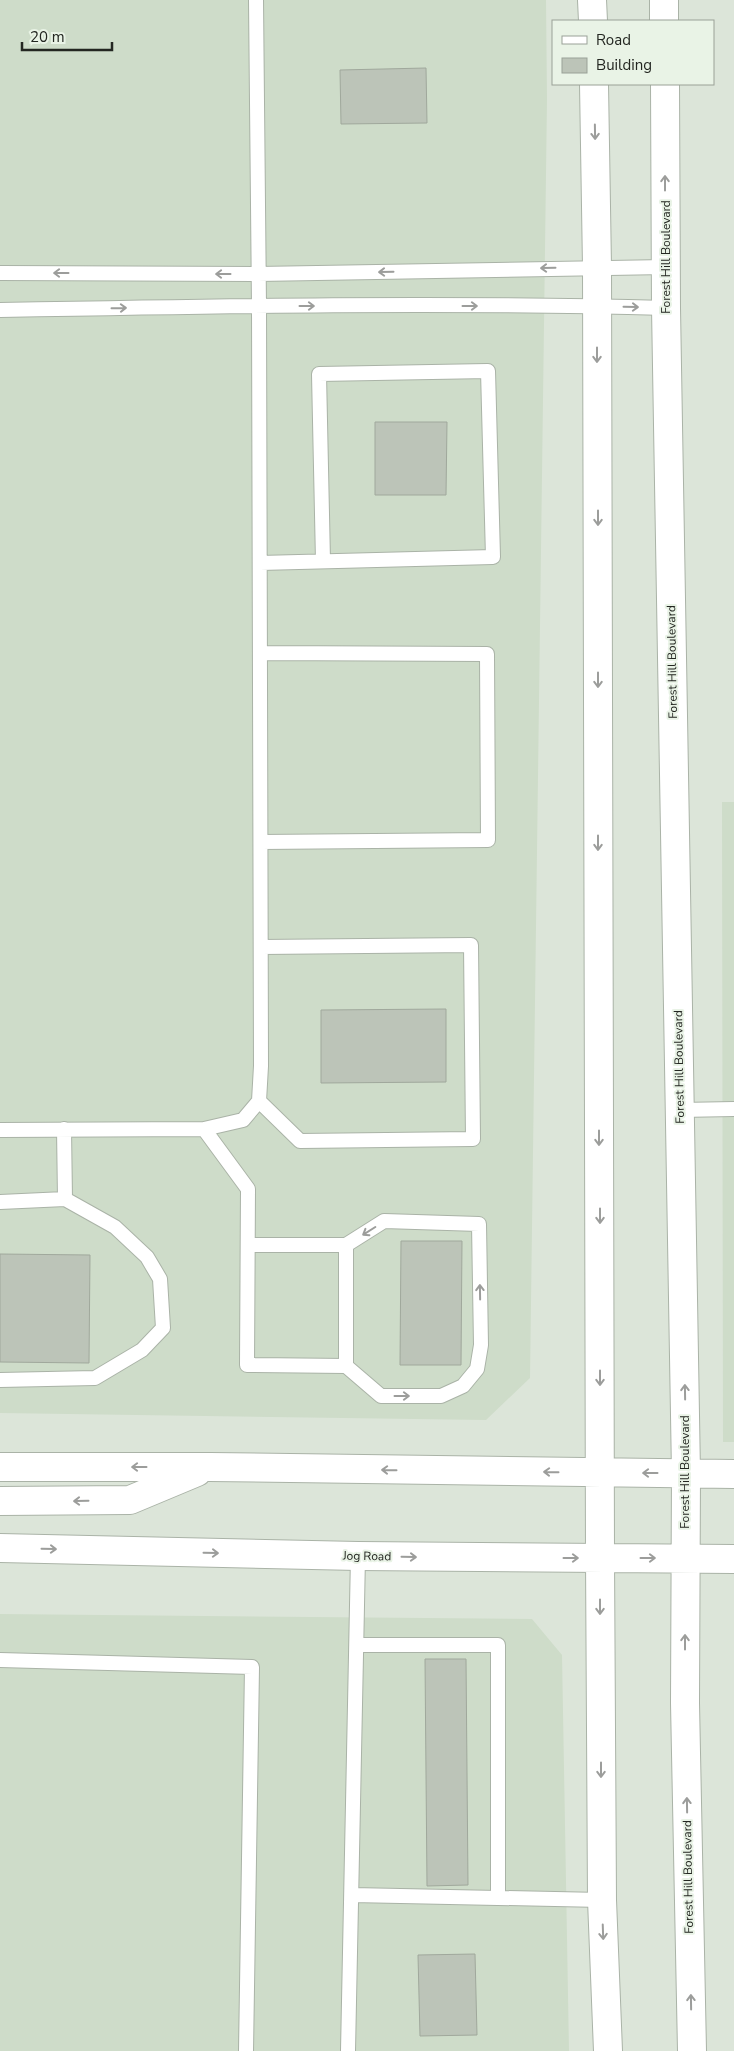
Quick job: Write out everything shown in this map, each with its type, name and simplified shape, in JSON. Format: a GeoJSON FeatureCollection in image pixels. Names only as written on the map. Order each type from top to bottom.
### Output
{"type":"FeatureCollection","features":[{"type":"Feature","properties":{"kind":"main road"},"geometry":{"type":"LineString","coordinates":[[592,0],[593,20]]}},
{"type":"Feature","properties":{"kind":"main road"},"geometry":{"type":"LineString","coordinates":[[664,0],[664,20]]}},
{"type":"Feature","properties":{"kind":"main road"},"geometry":{"type":"LineString","coordinates":[[594,85],[597,267],[602,1900],[608,2051]]}},
{"type":"Feature","properties":{"kind":"main road","name":"Forest Hill Boulevard"},"geometry":{"type":"LineString","coordinates":[[664,85],[666,308],[686,1473],[685,1703],[692,2051]]}},
{"type":"Feature","properties":{"kind":"main road"},"geometry":{"type":"LineString","coordinates":[[0,1467],[210,1467],[734,1474]]}},
{"type":"Feature","properties":{"kind":"main road"},"geometry":{"type":"LineString","coordinates":[[0,1501],[130,1500],[210,1467]]}},
{"type":"Feature","properties":{"kind":"main road","name":"Jog Road"},"geometry":{"type":"LineString","coordinates":[[0,1548],[358,1556],[734,1559]]}},
{"type":"Feature","properties":{"kind":"lane"},"geometry":{"type":"LineString","coordinates":[[0,1130],[204,1129],[243,1120],[259,1101],[261,1066],[261,842],[256,0]]}},
{"type":"Feature","properties":{"kind":"lane"},"geometry":{"type":"LineString","coordinates":[[0,273],[258,274],[666,267]]}},
{"type":"Feature","properties":{"kind":"lane"},"geometry":{"type":"LineString","coordinates":[[0,310],[259,306],[597,306],[666,308]]}},
{"type":"Feature","properties":{"kind":"lane"},"geometry":{"type":"LineString","coordinates":[[260,563],[493,557],[488,371],[319,374],[323,561]]}},
{"type":"Feature","properties":{"kind":"lane"},"geometry":{"type":"LineString","coordinates":[[260,653],[487,654],[488,840],[261,842]]}},
{"type":"Feature","properties":{"kind":"lane"},"geometry":{"type":"LineString","coordinates":[[259,1101],[300,1141],[473,1139],[471,945],[261,947]]}},
{"type":"Feature","properties":{"kind":"lane"},"geometry":{"type":"LineString","coordinates":[[680,1110],[734,1109]]}},
{"type":"Feature","properties":{"kind":"lane"},"geometry":{"type":"LineString","coordinates":[[204,1129],[248,1188],[247,1365],[346,1366],[381,1396],[441,1396],[463,1386],[477,1369],[481,1345],[479,1224],[384,1221],[346,1245],[248,1245]]}},
{"type":"Feature","properties":{"kind":"lane"},"geometry":{"type":"LineString","coordinates":[[64,1130],[65,1199]]}},
{"type":"Feature","properties":{"kind":"lane"},"geometry":{"type":"LineString","coordinates":[[0,1202],[65,1199],[115,1227],[147,1257],[160,1279],[163,1328],[142,1350],[95,1378],[0,1380]]}},
{"type":"Feature","properties":{"kind":"lane"},"geometry":{"type":"LineString","coordinates":[[346,1245],[346,1366]]}},
{"type":"Feature","properties":{"kind":"lane"},"geometry":{"type":"LineString","coordinates":[[348,2051],[358,1556]]}},
{"type":"Feature","properties":{"kind":"lane"},"geometry":{"type":"LineString","coordinates":[[357,1645],[498,1645],[498,1898]]}},
{"type":"Feature","properties":{"kind":"lane"},"geometry":{"type":"LineString","coordinates":[[0,1660],[252,1667],[246,2051]]}},
{"type":"Feature","properties":{"kind":"lane"},"geometry":{"type":"LineString","coordinates":[[352,1895],[602,1900]]}},
{"type":"Feature","properties":{"kind":"shaded area"},"geometry":{"type":"Polygon","coordinates":[[[0,0],[546,0],[547,99],[530,1378],[486,1420],[0,1413],[0,0]]]}},
{"type":"Feature","properties":{"kind":"shaded area"},"geometry":{"type":"Polygon","coordinates":[[[722,802],[734,802],[734,1442],[723,1442],[722,802]]]}},
{"type":"Feature","properties":{"kind":"shaded area"},"geometry":{"type":"Polygon","coordinates":[[[0,1614],[532,1619],[562,1655],[569,2051],[0,2051],[0,1614]]]}},
{"type":"Feature","properties":{"kind":"building"},"geometry":{"type":"Polygon","coordinates":[[[426,68],[427,123],[341,124],[340,70],[426,68]]]}},
{"type":"Feature","properties":{"kind":"building"},"geometry":{"type":"Polygon","coordinates":[[[375,422],[447,422],[446,495],[375,495],[375,422]]]}},
{"type":"Feature","properties":{"kind":"building"},"geometry":{"type":"Polygon","coordinates":[[[446,1009],[446,1082],[321,1083],[321,1010],[446,1009]]]}},
{"type":"Feature","properties":{"kind":"building"},"geometry":{"type":"Polygon","coordinates":[[[401,1241],[462,1241],[461,1365],[400,1365],[401,1241]]]}},
{"type":"Feature","properties":{"kind":"building"},"geometry":{"type":"Polygon","coordinates":[[[0,1254],[90,1255],[89,1363],[0,1362],[0,1254]]]}},
{"type":"Feature","properties":{"kind":"building"},"geometry":{"type":"Polygon","coordinates":[[[425,1659],[466,1659],[468,1885],[427,1886],[425,1659]]]}},
{"type":"Feature","properties":{"kind":"building"},"geometry":{"type":"Polygon","coordinates":[[[475,1954],[477,2035],[420,2036],[418,1955],[475,1954]]]}}]}
